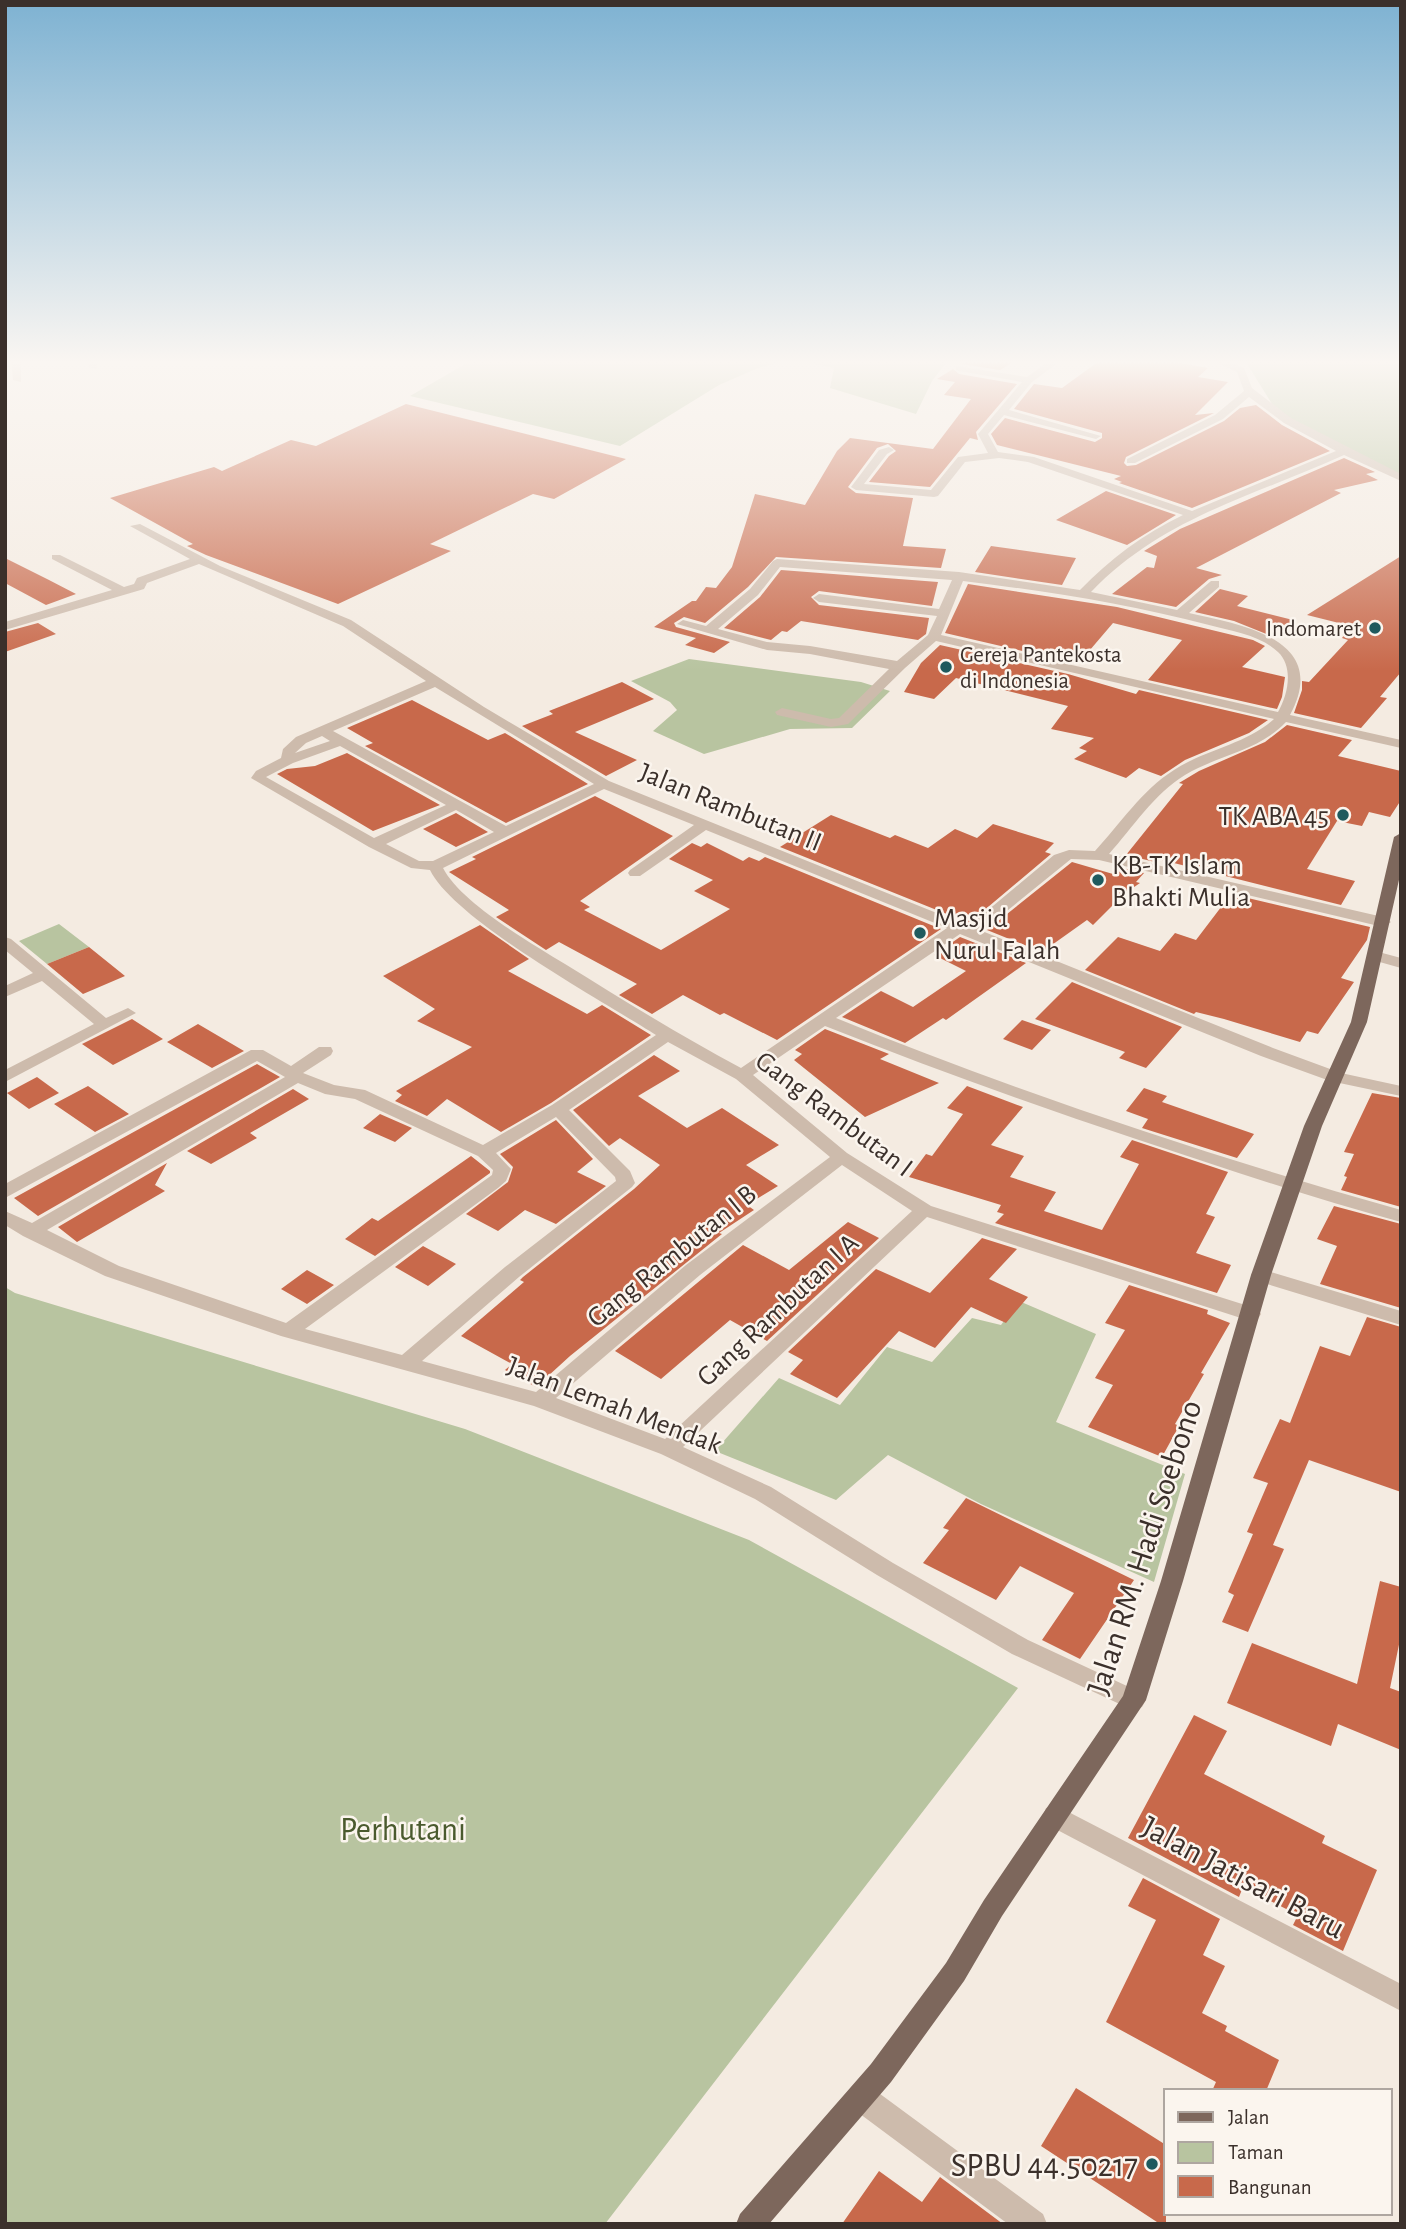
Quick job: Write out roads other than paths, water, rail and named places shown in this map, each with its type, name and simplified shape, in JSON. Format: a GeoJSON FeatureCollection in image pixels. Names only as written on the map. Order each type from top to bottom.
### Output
{"type":"FeatureCollection","features":[{"type":"Feature","properties":{"kind":"main road","name":"Jalan RM. Hadi Soebono"},"geometry":{"type":"LineString","coordinates":[[750,2224],[862,2098],[955,1972],[993,1908],[1134,1700],[1261,1275],[1313,1126],[1359,1022],[1401,837]]}},
{"type":"Feature","properties":{"kind":"street"},"geometry":{"type":"LineString","coordinates":[[874,463],[856,486],[934,494],[959,463]]}},
{"type":"Feature","properties":{"kind":"street"},"geometry":{"type":"LineString","coordinates":[[1043,463],[1191,514]]}},
{"type":"Feature","properties":{"kind":"street"},"geometry":{"type":"LineString","coordinates":[[1084,593],[1130,551],[1152,535],[1191,514],[1316,463]]}},
{"type":"Feature","properties":{"kind":"street"},"geometry":{"type":"LineString","coordinates":[[1370,463],[1401,478]]}},
{"type":"Feature","properties":{"kind":"street","name":"Jalan Rambutan II"},"geometry":{"type":"LineString","coordinates":[[136,526],[206,563],[325,612],[393,651],[479,710],[604,784],[1142,1003],[1336,1077]]}},
{"type":"Feature","properties":{"kind":"street"},"geometry":{"type":"LineString","coordinates":[[56,557],[123,591]]}},
{"type":"Feature","properties":{"kind":"street"},"geometry":{"type":"LineString","coordinates":[[6,625],[140,586],[154,586],[206,563]]}},
{"type":"Feature","properties":{"kind":"street"},"geometry":{"type":"LineString","coordinates":[[708,631],[754,592],[776,563],[853,566],[959,576],[1084,593],[1252,633],[1281,649],[1294,662],[1295,672],[1294,690],[1284,718],[1254,742],[1177,774],[1162,786],[1099,856]]}},
{"type":"Feature","properties":{"kind":"street"},"geometry":{"type":"LineString","coordinates":[[782,712],[831,723],[843,722],[900,665],[934,637],[959,576]]}},
{"type":"Feature","properties":{"kind":"street"},"geometry":{"type":"LineString","coordinates":[[1180,614],[1215,584]]}},
{"type":"Feature","properties":{"kind":"street"},"geometry":{"type":"LineString","coordinates":[[820,598],[944,613]]}},
{"type":"Feature","properties":{"kind":"street"},"geometry":{"type":"LineString","coordinates":[[683,624],[767,646],[810,650],[879,664],[900,665]]}},
{"type":"Feature","properties":{"kind":"street"},"geometry":{"type":"LineString","coordinates":[[934,637],[1401,744]]}},
{"type":"Feature","properties":{"kind":"street"},"geometry":{"type":"LineString","coordinates":[[288,760],[288,752],[292,747],[383,702],[437,681]]}},
{"type":"Feature","properties":{"kind":"street"},"geometry":{"type":"LineString","coordinates":[[323,732],[504,831]]}},
{"type":"Feature","properties":{"kind":"street"},"geometry":{"type":"LineString","coordinates":[[340,742],[288,760],[258,778],[416,865],[435,866],[604,784]]}},
{"type":"Feature","properties":{"kind":"street"},"geometry":{"type":"LineString","coordinates":[[374,844],[456,805]]}},
{"type":"Feature","properties":{"kind":"street"},"geometry":{"type":"LineString","coordinates":[[635,873],[704,825]]}},
{"type":"Feature","properties":{"kind":"street"},"geometry":{"type":"LineString","coordinates":[[742,1075],[823,1019],[964,930],[1069,854],[1099,856],[1383,922]]}},
{"type":"Feature","properties":{"kind":"street","name":"Gang Rambutan I"},"geometry":{"type":"LineString","coordinates":[[435,866],[440,876],[462,899],[513,938],[667,1035],[742,1075],[841,1157],[924,1210],[1251,1314]]}},
{"type":"Feature","properties":{"kind":"street"},"geometry":{"type":"LineString","coordinates":[[5,942],[105,1025]]}},
{"type":"Feature","properties":{"kind":"street"},"geometry":{"type":"LineString","coordinates":[[1375,956],[1401,963]]}},
{"type":"Feature","properties":{"kind":"street"},"geometry":{"type":"LineString","coordinates":[[5,992],[43,975]]}},
{"type":"Feature","properties":{"kind":"street"},"geometry":{"type":"LineString","coordinates":[[5,1077],[128,1013]]}},
{"type":"Feature","properties":{"kind":"street"},"geometry":{"type":"LineString","coordinates":[[823,1019],[929,1062],[1014,1092],[1292,1185],[1401,1216]]}},
{"type":"Feature","properties":{"kind":"street"},"geometry":{"type":"LineString","coordinates":[[484,1152],[558,1109],[667,1035]]}},
{"type":"Feature","properties":{"kind":"street"},"geometry":{"type":"LineString","coordinates":[[30,1232],[294,1075],[325,1051]]}},
{"type":"Feature","properties":{"kind":"street"},"geometry":{"type":"LineString","coordinates":[[5,1192],[257,1054],[294,1075],[331,1090],[359,1094],[484,1152],[502,1169],[500,1177],[288,1331]]}},
{"type":"Feature","properties":{"kind":"street"},"geometry":{"type":"LineString","coordinates":[[1336,1077],[1401,1091]]}},
{"type":"Feature","properties":{"kind":"street"},"geometry":{"type":"LineString","coordinates":[[405,1364],[512,1272],[626,1183],[624,1175],[558,1109]]}},
{"type":"Feature","properties":{"kind":"street","name":"Gang Rambutan I B"},"geometry":{"type":"LineString","coordinates":[[540,1399],[692,1270],[841,1157]]}},
{"type":"Feature","properties":{"kind":"street","name":"Gang Rambutan I A"},"geometry":{"type":"LineString","coordinates":[[668,1449],[924,1210]]}},
{"type":"Feature","properties":{"kind":"street","name":"Jalan Lemah Mendak"},"geometry":{"type":"LineString","coordinates":[[5,1217],[30,1232],[112,1271],[288,1331],[540,1399],[668,1449],[764,1493],[886,1569],[1020,1647],[1134,1700]]}},
{"type":"Feature","properties":{"kind":"street"},"geometry":{"type":"LineString","coordinates":[[1261,1275],[1401,1318]]}},
{"type":"Feature","properties":{"kind":"street","name":"Jalan Jatisari Baru"},"geometry":{"type":"LineString","coordinates":[[1055,1816],[1401,1998]]}},
{"type":"Feature","properties":{"kind":"street"},"geometry":{"type":"LineString","coordinates":[[862,2098],[1033,2224]]}},
{"type":"Feature","properties":{"kind":"place","name":"Indomaret"},"geometry":{"type":"Point","coordinates":[1375,628]}},
{"type":"Feature","properties":{"kind":"place","name":"Gereja Pantekosta di Indonesia"},"geometry":{"type":"Point","coordinates":[946,667]}},
{"type":"Feature","properties":{"kind":"place","name":"TK ABA 45"},"geometry":{"type":"Point","coordinates":[1343,815]}},
{"type":"Feature","properties":{"kind":"place","name":"KB-TK Islam Bhakti Mulia"},"geometry":{"type":"Point","coordinates":[1098,880]}},
{"type":"Feature","properties":{"kind":"place","name":"Masjid Nurul Falah"},"geometry":{"type":"Point","coordinates":[920,933]}},
{"type":"Feature","properties":{"kind":"place","name":"SPBU 44.50217"},"geometry":{"type":"Point","coordinates":[1152,2164]}},
{"type":"Feature","properties":{"kind":"park label","name":"Perhutani"},"geometry":{"type":"Point","coordinates":[403,1828]}}]}
